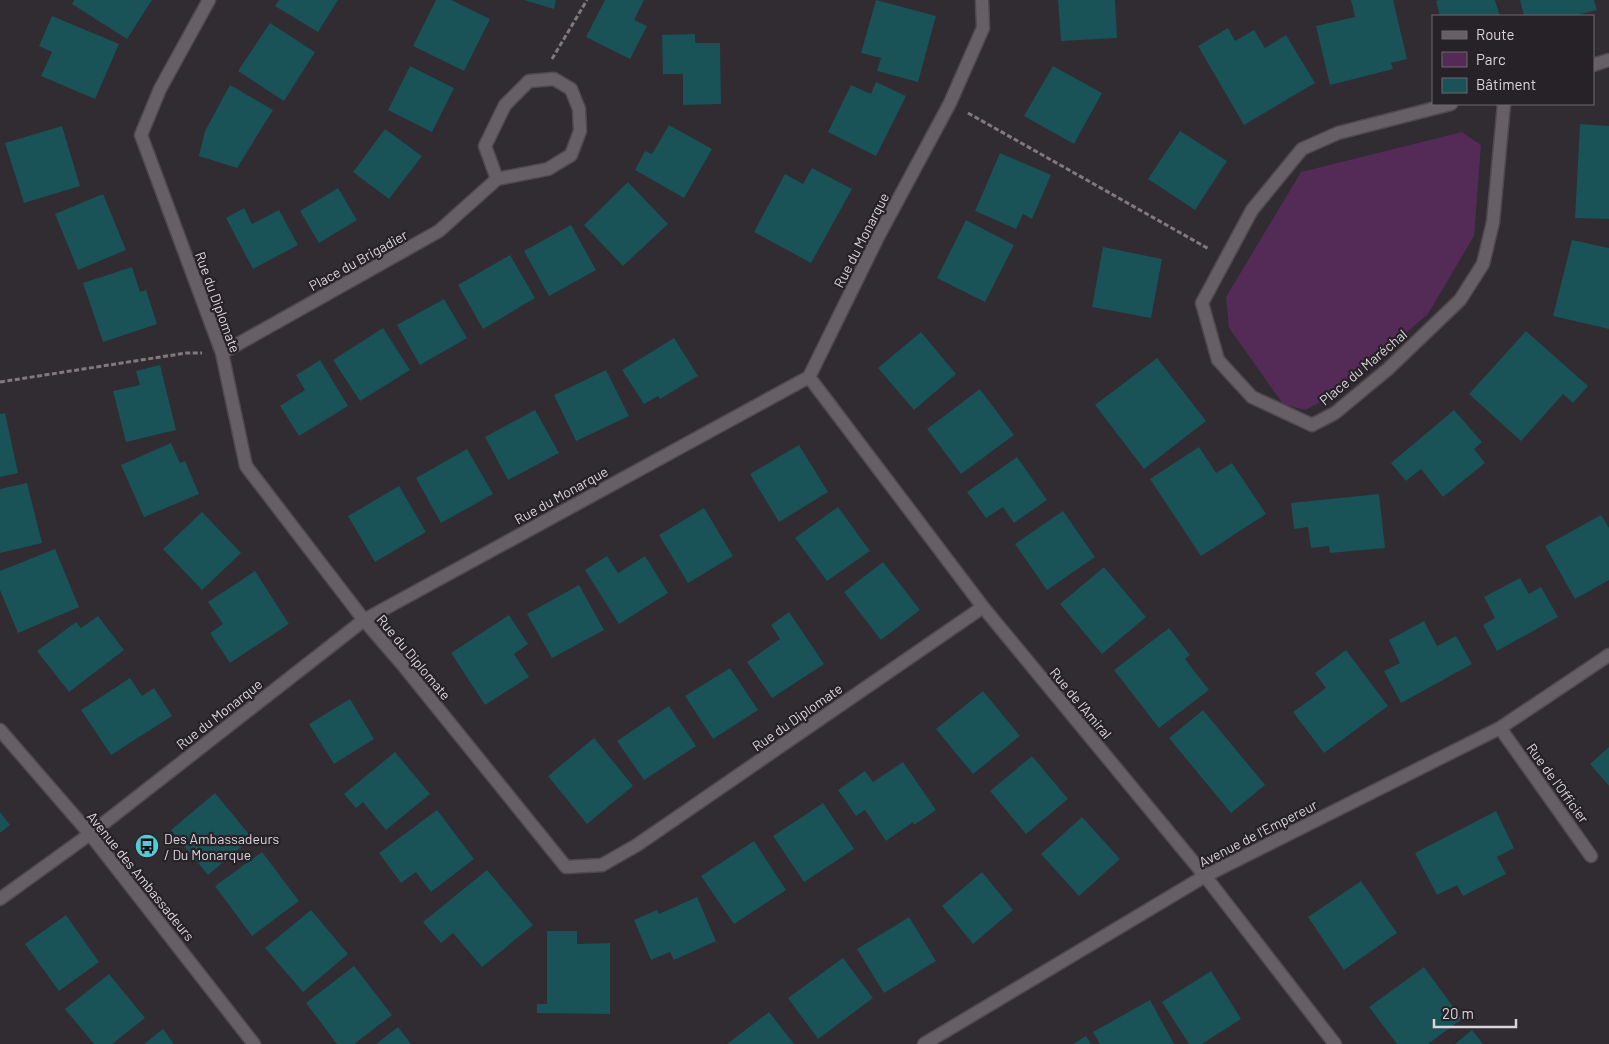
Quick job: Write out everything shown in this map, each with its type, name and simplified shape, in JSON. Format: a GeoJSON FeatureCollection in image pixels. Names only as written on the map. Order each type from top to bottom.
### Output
{"type":"FeatureCollection","features":[{"type":"Feature","properties":{"kind":"street","name":"Rue du Diplomate"},"geometry":{"type":"LineString","coordinates":[[209,0],[160,90],[141,135],[222,353],[246,466],[364,620],[402,664],[566,867],[602,865],[638,845],[982,607]]}},
{"type":"Feature","properties":{"kind":"street","name":"Rue du Monarque"},"geometry":{"type":"LineString","coordinates":[[0,899],[90,834],[364,620],[809,377],[878,237],[950,103],[983,28],[982,0]]}},
{"type":"Feature","properties":{"kind":"street"},"geometry":{"type":"LineString","coordinates":[[1594,65],[1609,60]]}},
{"type":"Feature","properties":{"kind":"street"},"geometry":{"type":"LineString","coordinates":[[554,79],[571,89],[579,109],[580,131],[572,154],[548,169],[497,179],[485,146],[506,105],[529,81],[554,79]]}},
{"type":"Feature","properties":{"kind":"street","name":"Place du Maréchal"},"geometry":{"type":"LineString","coordinates":[[1447,105],[1338,133],[1302,149],[1252,210],[1202,303],[1218,360],[1252,397],[1312,425],[1335,413],[1388,369],[1460,300],[1483,264],[1493,222],[1504,105]]}},
{"type":"Feature","properties":{"kind":"street","name":"Place du Brigadier"},"geometry":{"type":"LineString","coordinates":[[222,353],[439,231],[497,179]]}},
{"type":"Feature","properties":{"kind":"street","name":"Rue de l'Amiral"},"geometry":{"type":"LineString","coordinates":[[809,377],[982,607],[1204,876],[1335,1044]]}},
{"type":"Feature","properties":{"kind":"street","name":"Avenue de l'Empereur"},"geometry":{"type":"LineString","coordinates":[[924,1044],[1204,876],[1500,728],[1609,655]]}},
{"type":"Feature","properties":{"kind":"street","name":"Rue de l'Officier"},"geometry":{"type":"LineString","coordinates":[[1500,728],[1591,856]]}},
{"type":"Feature","properties":{"kind":"street","name":"Avenue des Ambassadeurs"},"geometry":{"type":"LineString","coordinates":[[0,730],[90,834],[254,1044]]}},
{"type":"Feature","properties":{"kind":"path"},"geometry":{"type":"LineString","coordinates":[[543,80],[553,56],[588,0]]}},
{"type":"Feature","properties":{"kind":"path"},"geometry":{"type":"LineString","coordinates":[[950,103],[1226,259]]}},
{"type":"Feature","properties":{"kind":"path"},"geometry":{"type":"LineString","coordinates":[[0,382],[186,353],[222,353]]}},
{"type":"Feature","properties":{"kind":"green space"},"geometry":{"type":"Polygon","coordinates":[[[1462,132],[1481,145],[1474,236],[1428,314],[1331,397],[1305,410],[1283,404],[1229,328],[1226,297],[1301,172],[1462,132]]]}},
{"type":"Feature","properties":{"kind":"building"},"geometry":{"type":"Polygon","coordinates":[[[74,0],[152,0],[127,39],[72,4],[74,0]]]}},
{"type":"Feature","properties":{"kind":"building"},"geometry":{"type":"Polygon","coordinates":[[[279,0],[338,0],[318,32],[275,6],[279,0]]]}},
{"type":"Feature","properties":{"kind":"building"},"geometry":{"type":"Polygon","coordinates":[[[436,0],[451,0],[490,19],[464,71],[413,46],[436,0]]]}},
{"type":"Feature","properties":{"kind":"building"},"geometry":{"type":"Polygon","coordinates":[[[524,0],[556,0],[554,9],[524,0]]]}},
{"type":"Feature","properties":{"kind":"building"},"geometry":{"type":"Polygon","coordinates":[[[605,0],[644,0],[634,20],[647,26],[630,59],[586,37],[605,0]]]}},
{"type":"Feature","properties":{"kind":"building"},"geometry":{"type":"Polygon","coordinates":[[[876,0],[936,16],[918,82],[877,71],[881,58],[861,53],[876,0]]]}},
{"type":"Feature","properties":{"kind":"building"},"geometry":{"type":"Polygon","coordinates":[[[1058,0],[1115,0],[1117,38],[1061,41],[1058,0]]]}},
{"type":"Feature","properties":{"kind":"building"},"geometry":{"type":"Polygon","coordinates":[[[1351,0],[1393,0],[1407,59],[1391,63],[1393,69],[1330,85],[1316,26],[1355,17],[1351,0]]]}},
{"type":"Feature","properties":{"kind":"building"},"geometry":{"type":"Polygon","coordinates":[[[1495,0],[1500,15],[1440,15],[1436,1],[1495,0]]]}},
{"type":"Feature","properties":{"kind":"building"},"geometry":{"type":"Polygon","coordinates":[[[1520,0],[1594,0],[1597,10],[1577,15],[1524,15],[1520,0]]]}},
{"type":"Feature","properties":{"kind":"building"},"geometry":{"type":"Polygon","coordinates":[[[52,16],[119,44],[95,99],[41,76],[52,52],[39,46],[52,16]]]}},
{"type":"Feature","properties":{"kind":"building"},"geometry":{"type":"Polygon","coordinates":[[[270,23],[315,52],[284,101],[238,71],[270,23]]]}},
{"type":"Feature","properties":{"kind":"building"},"geometry":{"type":"Polygon","coordinates":[[[1228,28],[1235,41],[1254,30],[1265,48],[1286,35],[1315,83],[1244,125],[1198,46],[1228,28]]]}},
{"type":"Feature","properties":{"kind":"building"},"geometry":{"type":"Polygon","coordinates":[[[695,34],[695,43],[720,43],[721,104],[683,105],[683,74],[663,74],[662,35],[695,34]]]}},
{"type":"Feature","properties":{"kind":"building"},"geometry":{"type":"Polygon","coordinates":[[[410,66],[454,88],[432,132],[388,110],[410,66]]]}},
{"type":"Feature","properties":{"kind":"building"},"geometry":{"type":"Polygon","coordinates":[[[1053,66],[1102,93],[1074,144],[1024,116],[1053,66]]]}},
{"type":"Feature","properties":{"kind":"building"},"geometry":{"type":"Polygon","coordinates":[[[876,82],[906,96],[876,156],[828,132],[851,85],[871,94],[876,82]]]}},
{"type":"Feature","properties":{"kind":"building"},"geometry":{"type":"Polygon","coordinates":[[[230,85],[273,110],[237,168],[199,156],[205,131],[230,85]]]}},
{"type":"Feature","properties":{"kind":"building"},"geometry":{"type":"Polygon","coordinates":[[[1580,124],[1609,126],[1609,219],[1575,218],[1580,124]]]}},
{"type":"Feature","properties":{"kind":"building"},"geometry":{"type":"Polygon","coordinates":[[[669,125],[712,149],[684,198],[635,170],[645,151],[652,154],[669,125]]]}},
{"type":"Feature","properties":{"kind":"building"},"geometry":{"type":"Polygon","coordinates":[[[62,126],[80,186],[24,203],[5,143],[62,126]]]}},
{"type":"Feature","properties":{"kind":"building"},"geometry":{"type":"Polygon","coordinates":[[[385,129],[422,156],[389,199],[353,172],[385,129]]]}},
{"type":"Feature","properties":{"kind":"building"},"geometry":{"type":"Polygon","coordinates":[[[1180,131],[1227,161],[1195,210],[1148,179],[1180,131]]]}},
{"type":"Feature","properties":{"kind":"building"},"geometry":{"type":"Polygon","coordinates":[[[1000,153],[1051,175],[1032,219],[1023,214],[1016,229],[975,211],[1000,153]]]}},
{"type":"Feature","properties":{"kind":"building"},"geometry":{"type":"Polygon","coordinates":[[[812,168],[852,189],[811,263],[754,232],[785,174],[803,184],[812,168]]]}},
{"type":"Feature","properties":{"kind":"building"},"geometry":{"type":"Polygon","coordinates":[[[628,182],[668,224],[623,266],[584,225],[628,182]]]}},
{"type":"Feature","properties":{"kind":"building"},"geometry":{"type":"Polygon","coordinates":[[[338,188],[357,220],[319,243],[300,211],[338,188]]]}},
{"type":"Feature","properties":{"kind":"building"},"geometry":{"type":"Polygon","coordinates":[[[103,194],[126,250],[78,270],[55,214],[103,194]]]}},
{"type":"Feature","properties":{"kind":"building"},"geometry":{"type":"Polygon","coordinates":[[[244,208],[252,224],[279,210],[298,245],[253,269],[226,218],[244,208]]]}},
{"type":"Feature","properties":{"kind":"building"},"geometry":{"type":"Polygon","coordinates":[[[966,220],[1014,245],[985,302],[937,278],[966,220]]]}},
{"type":"Feature","properties":{"kind":"building"},"geometry":{"type":"Polygon","coordinates":[[[571,225],[596,270],[549,296],[524,251],[571,225]]]}},
{"type":"Feature","properties":{"kind":"building"},"geometry":{"type":"Polygon","coordinates":[[[1572,240],[1609,248],[1609,329],[1553,316],[1572,240]]]}},
{"type":"Feature","properties":{"kind":"building"},"geometry":{"type":"Polygon","coordinates":[[[1103,247],[1162,259],[1151,318],[1092,307],[1103,247]]]}},
{"type":"Feature","properties":{"kind":"building"},"geometry":{"type":"Polygon","coordinates":[[[510,255],[535,298],[483,329],[458,285],[510,255]]]}},
{"type":"Feature","properties":{"kind":"building"},"geometry":{"type":"Polygon","coordinates":[[[132,267],[140,292],[146,290],[157,324],[103,342],[83,283],[132,267]]]}},
{"type":"Feature","properties":{"kind":"building"},"geometry":{"type":"Polygon","coordinates":[[[444,299],[467,338],[420,365],[397,325],[444,299]]]}},
{"type":"Feature","properties":{"kind":"building"},"geometry":{"type":"Polygon","coordinates":[[[383,328],[410,370],[360,401],[333,360],[383,328]]]}},
{"type":"Feature","properties":{"kind":"building"},"geometry":{"type":"Polygon","coordinates":[[[1526,331],[1588,386],[1573,403],[1563,394],[1521,441],[1469,394],[1526,331]]]}},
{"type":"Feature","properties":{"kind":"building"},"geometry":{"type":"Polygon","coordinates":[[[921,332],[956,374],[914,410],[878,368],[921,332]]]}},
{"type":"Feature","properties":{"kind":"building"},"geometry":{"type":"Polygon","coordinates":[[[674,338],[698,376],[660,399],[658,396],[644,404],[622,370],[674,338]]]}},
{"type":"Feature","properties":{"kind":"building"},"geometry":{"type":"Polygon","coordinates":[[[1157,358],[1206,421],[1144,469],[1095,405],[1157,358]]]}},
{"type":"Feature","properties":{"kind":"building"},"geometry":{"type":"Polygon","coordinates":[[[320,360],[348,406],[299,436],[280,406],[305,390],[296,375],[320,360]]]}},
{"type":"Feature","properties":{"kind":"building"},"geometry":{"type":"Polygon","coordinates":[[[160,365],[176,430],[126,442],[113,391],[140,385],[136,371],[160,365]]]}},
{"type":"Feature","properties":{"kind":"building"},"geometry":{"type":"Polygon","coordinates":[[[606,370],[629,416],[576,441],[554,395],[606,370]]]}},
{"type":"Feature","properties":{"kind":"building"},"geometry":{"type":"Polygon","coordinates":[[[980,389],[1014,435],[961,474],[927,429],[980,389]]]}},
{"type":"Feature","properties":{"kind":"building"},"geometry":{"type":"Polygon","coordinates":[[[535,410],[559,453],[508,480],[485,437],[535,410]]]}},
{"type":"Feature","properties":{"kind":"building"},"geometry":{"type":"Polygon","coordinates":[[[1454,410],[1482,442],[1474,449],[1485,463],[1443,497],[1421,469],[1406,481],[1391,463],[1454,410]]]}},
{"type":"Feature","properties":{"kind":"building"},"geometry":{"type":"Polygon","coordinates":[[[5,413],[18,473],[0,477],[0,414],[5,413]]]}},
{"type":"Feature","properties":{"kind":"building"},"geometry":{"type":"Polygon","coordinates":[[[171,443],[180,463],[185,461],[199,494],[144,517],[121,465],[171,443]]]}},
{"type":"Feature","properties":{"kind":"building"},"geometry":{"type":"Polygon","coordinates":[[[799,445],[828,492],[779,522],[750,474],[799,445]]]}},
{"type":"Feature","properties":{"kind":"building"},"geometry":{"type":"Polygon","coordinates":[[[1199,447],[1216,473],[1232,463],[1266,514],[1201,556],[1150,479],[1199,447]]]}},
{"type":"Feature","properties":{"kind":"building"},"geometry":{"type":"Polygon","coordinates":[[[467,449],[493,494],[441,523],[416,478],[467,449]]]}},
{"type":"Feature","properties":{"kind":"building"},"geometry":{"type":"Polygon","coordinates":[[[1017,457],[1047,500],[1014,523],[1003,507],[986,518],[967,492],[1017,457]]]}},
{"type":"Feature","properties":{"kind":"building"},"geometry":{"type":"Polygon","coordinates":[[[27,483],[42,543],[0,553],[0,489],[27,483]]]}},
{"type":"Feature","properties":{"kind":"building"},"geometry":{"type":"Polygon","coordinates":[[[399,486],[426,532],[375,562],[348,516],[399,486]]]}},
{"type":"Feature","properties":{"kind":"building"},"geometry":{"type":"Polygon","coordinates":[[[1379,494],[1385,548],[1330,553],[1329,546],[1311,548],[1308,527],[1294,529],[1291,503],[1379,494]]]}},
{"type":"Feature","properties":{"kind":"building"},"geometry":{"type":"Polygon","coordinates":[[[838,507],[870,551],[827,581],[795,538],[838,507]]]}},
{"type":"Feature","properties":{"kind":"building"},"geometry":{"type":"Polygon","coordinates":[[[704,508],[733,556],[688,583],[659,535],[704,508]]]}},
{"type":"Feature","properties":{"kind":"building"},"geometry":{"type":"Polygon","coordinates":[[[1063,511],[1095,557],[1047,590],[1015,544],[1063,511]]]}},
{"type":"Feature","properties":{"kind":"building"},"geometry":{"type":"Polygon","coordinates":[[[202,512],[241,553],[202,590],[163,549],[202,512]]]}},
{"type":"Feature","properties":{"kind":"building"},"geometry":{"type":"Polygon","coordinates":[[[1601,515],[1609,528],[1609,580],[1575,599],[1545,546],[1601,515]]]}},
{"type":"Feature","properties":{"kind":"building"},"geometry":{"type":"Polygon","coordinates":[[[55,549],[79,607],[18,633],[0,590],[0,571],[55,549]]]}},
{"type":"Feature","properties":{"kind":"building"},"geometry":{"type":"Polygon","coordinates":[[[607,556],[618,573],[645,556],[668,593],[619,624],[585,570],[607,556]]]}},
{"type":"Feature","properties":{"kind":"building"},"geometry":{"type":"Polygon","coordinates":[[[883,562],[920,610],[881,640],[844,592],[883,562]]]}},
{"type":"Feature","properties":{"kind":"building"},"geometry":{"type":"Polygon","coordinates":[[[1104,567],[1146,617],[1102,654],[1060,604],[1104,567]]]}},
{"type":"Feature","properties":{"kind":"building"},"geometry":{"type":"Polygon","coordinates":[[[255,571],[289,624],[230,663],[210,633],[223,624],[208,602],[255,571]]]}},
{"type":"Feature","properties":{"kind":"building"},"geometry":{"type":"Polygon","coordinates":[[[1520,578],[1529,594],[1541,587],[1558,617],[1497,651],[1483,625],[1495,618],[1484,597],[1520,578]]]}},
{"type":"Feature","properties":{"kind":"building"},"geometry":{"type":"Polygon","coordinates":[[[579,585],[604,630],[552,658],[527,614],[579,585]]]}},
{"type":"Feature","properties":{"kind":"building"},"geometry":{"type":"Polygon","coordinates":[[[789,612],[824,664],[772,698],[747,662],[780,639],[771,625],[789,612]]]}},
{"type":"Feature","properties":{"kind":"building"},"geometry":{"type":"Polygon","coordinates":[[[509,615],[528,644],[514,654],[529,677],[485,705],[451,653],[509,615]]]}},
{"type":"Feature","properties":{"kind":"building"},"geometry":{"type":"Polygon","coordinates":[[[98,616],[124,650],[69,692],[37,651],[76,622],[81,628],[98,616]]]}},
{"type":"Feature","properties":{"kind":"building"},"geometry":{"type":"Polygon","coordinates":[[[1424,621],[1437,646],[1456,636],[1472,664],[1401,703],[1384,671],[1400,663],[1389,640],[1424,621]]]}},
{"type":"Feature","properties":{"kind":"building"},"geometry":{"type":"Polygon","coordinates":[[[1169,628],[1190,655],[1185,659],[1209,690],[1159,728],[1114,670],[1169,628]]]}},
{"type":"Feature","properties":{"kind":"building"},"geometry":{"type":"Polygon","coordinates":[[[1346,650],[1388,706],[1324,753],[1293,712],[1326,688],[1315,673],[1346,650]]]}},
{"type":"Feature","properties":{"kind":"building"},"geometry":{"type":"Polygon","coordinates":[[[730,668],[758,710],[713,739],[685,696],[730,668]]]}},
{"type":"Feature","properties":{"kind":"building"},"geometry":{"type":"Polygon","coordinates":[[[130,678],[142,696],[154,688],[172,716],[111,755],[81,710],[130,678]]]}},
{"type":"Feature","properties":{"kind":"building"},"geometry":{"type":"Polygon","coordinates":[[[983,691],[1020,736],[973,774],[936,729],[983,691]]]}},
{"type":"Feature","properties":{"kind":"building"},"geometry":{"type":"Polygon","coordinates":[[[350,699],[374,739],[334,764],[309,724],[350,699]]]}},
{"type":"Feature","properties":{"kind":"building"},"geometry":{"type":"Polygon","coordinates":[[[669,706],[696,746],[644,780],[617,741],[669,706]]]}},
{"type":"Feature","properties":{"kind":"building"},"geometry":{"type":"Polygon","coordinates":[[[1203,710],[1265,785],[1231,813],[1169,738],[1203,710]]]}},
{"type":"Feature","properties":{"kind":"building"},"geometry":{"type":"Polygon","coordinates":[[[594,738],[633,786],[587,824],[548,776],[594,738]]]}},
{"type":"Feature","properties":{"kind":"building"},"geometry":{"type":"Polygon","coordinates":[[[1609,747],[1609,786],[1590,764],[1609,747]]]}},
{"type":"Feature","properties":{"kind":"building"},"geometry":{"type":"Polygon","coordinates":[[[395,752],[430,794],[386,830],[363,802],[356,808],[344,794],[395,752]]]}},
{"type":"Feature","properties":{"kind":"building"},"geometry":{"type":"Polygon","coordinates":[[[1032,756],[1068,799],[1026,834],[990,791],[1032,756]]]}},
{"type":"Feature","properties":{"kind":"building"},"geometry":{"type":"Polygon","coordinates":[[[903,762],[936,810],[914,825],[913,822],[886,841],[865,810],[856,816],[838,790],[865,771],[873,782],[903,762]]]}},
{"type":"Feature","properties":{"kind":"building"},"geometry":{"type":"Polygon","coordinates":[[[215,793],[252,838],[208,875],[171,830],[215,793]]]}},
{"type":"Feature","properties":{"kind":"building"},"geometry":{"type":"Polygon","coordinates":[[[823,803],[854,849],[804,882],[773,836],[823,803]]]}},
{"type":"Feature","properties":{"kind":"building"},"geometry":{"type":"Polygon","coordinates":[[[437,810],[474,859],[431,892],[416,872],[401,883],[379,853],[437,810]]]}},
{"type":"Feature","properties":{"kind":"building"},"geometry":{"type":"Polygon","coordinates":[[[1496,811],[1514,848],[1497,857],[1506,874],[1463,896],[1457,885],[1437,895],[1415,853],[1496,811]]]}},
{"type":"Feature","properties":{"kind":"building"},"geometry":{"type":"Polygon","coordinates":[[[0,812],[10,825],[0,833],[0,812]]]}},
{"type":"Feature","properties":{"kind":"building"},"geometry":{"type":"Polygon","coordinates":[[[1082,817],[1120,859],[1079,896],[1041,854],[1082,817]]]}},
{"type":"Feature","properties":{"kind":"building"},"geometry":{"type":"Polygon","coordinates":[[[754,841],[786,890],[734,924],[701,876],[754,841]]]}},
{"type":"Feature","properties":{"kind":"building"},"geometry":{"type":"Polygon","coordinates":[[[262,852],[299,901],[252,936],[215,886],[262,852]]]}},
{"type":"Feature","properties":{"kind":"building"},"geometry":{"type":"Polygon","coordinates":[[[487,870],[533,925],[482,967],[453,933],[441,943],[423,922],[487,870]]]}},
{"type":"Feature","properties":{"kind":"building"},"geometry":{"type":"Polygon","coordinates":[[[982,872],[1013,910],[973,944],[942,906],[982,872]]]}},
{"type":"Feature","properties":{"kind":"building"},"geometry":{"type":"Polygon","coordinates":[[[1361,881],[1397,933],[1344,970],[1308,917],[1361,881]]]}},
{"type":"Feature","properties":{"kind":"building"},"geometry":{"type":"Polygon","coordinates":[[[697,897],[716,941],[674,960],[670,952],[651,960],[634,920],[657,910],[659,914],[697,897]]]}},
{"type":"Feature","properties":{"kind":"building"},"geometry":{"type":"Polygon","coordinates":[[[311,910],[348,954],[303,992],[265,948],[311,910]]]}},
{"type":"Feature","properties":{"kind":"building"},"geometry":{"type":"Polygon","coordinates":[[[66,915],[99,962],[59,991],[25,944],[66,915]]]}},
{"type":"Feature","properties":{"kind":"building"},"geometry":{"type":"Polygon","coordinates":[[[909,917],[936,961],[884,993],[857,949],[909,917]]]}},
{"type":"Feature","properties":{"kind":"building"},"geometry":{"type":"Polygon","coordinates":[[[547,931],[577,931],[577,944],[610,943],[610,1014],[537,1013],[537,1004],[547,1004],[547,931]]]}},
{"type":"Feature","properties":{"kind":"building"},"geometry":{"type":"Polygon","coordinates":[[[843,958],[873,998],[818,1039],[788,998],[843,958]]]}},
{"type":"Feature","properties":{"kind":"building"},"geometry":{"type":"Polygon","coordinates":[[[354,966],[392,1015],[354,1044],[337,1044],[306,1003],[354,966]]]}},
{"type":"Feature","properties":{"kind":"building"},"geometry":{"type":"Polygon","coordinates":[[[1424,967],[1462,1019],[1428,1044],[1397,1044],[1369,1007],[1424,967]]]}},
{"type":"Feature","properties":{"kind":"building"},"geometry":{"type":"Polygon","coordinates":[[[1211,971],[1241,1019],[1202,1044],[1189,1044],[1162,1002],[1211,971]]]}},
{"type":"Feature","properties":{"kind":"building"},"geometry":{"type":"Polygon","coordinates":[[[109,974],[145,1018],[112,1044],[94,1044],[65,1009],[109,974]]]}},
{"type":"Feature","properties":{"kind":"building"},"geometry":{"type":"Polygon","coordinates":[[[1150,1000],[1174,1044],[1100,1044],[1093,1032],[1150,1000]]]}},
{"type":"Feature","properties":{"kind":"building"},"geometry":{"type":"Polygon","coordinates":[[[769,1012],[794,1044],[727,1044],[769,1012]]]}},
{"type":"Feature","properties":{"kind":"building"},"geometry":{"type":"Polygon","coordinates":[[[398,1027],[411,1044],[376,1044],[398,1027]]]}},
{"type":"Feature","properties":{"kind":"building"},"geometry":{"type":"Polygon","coordinates":[[[163,1029],[174,1044],[144,1044],[163,1029]]]}},
{"type":"Feature","properties":{"kind":"building"},"geometry":{"type":"Polygon","coordinates":[[[1472,1030],[1483,1044],[1455,1044],[1472,1030]]]}},
{"type":"Feature","properties":{"kind":"building"},"geometry":{"type":"Polygon","coordinates":[[[1086,1036],[1091,1044],[1073,1044],[1086,1036]]]}},
{"type":"Feature","properties":{"kind":"place","name":"Des Ambassadeurs / Du Monarque"},"geometry":{"type":"Point","coordinates":[147,846]}}]}
